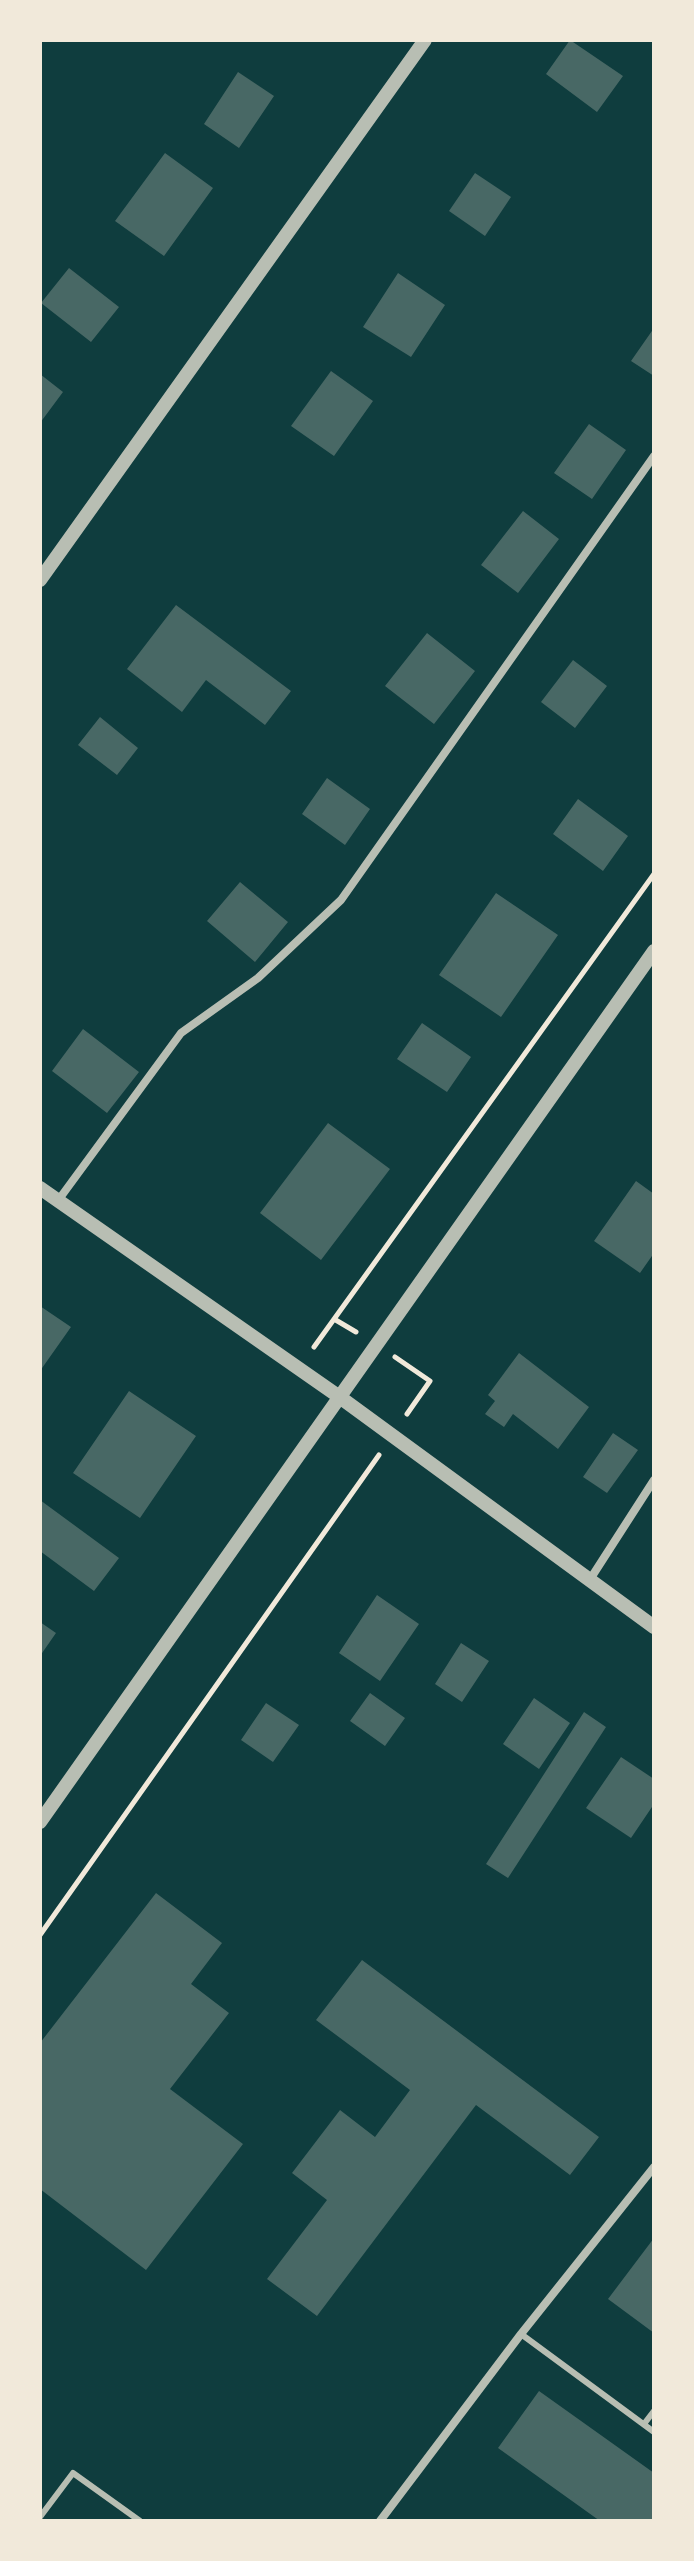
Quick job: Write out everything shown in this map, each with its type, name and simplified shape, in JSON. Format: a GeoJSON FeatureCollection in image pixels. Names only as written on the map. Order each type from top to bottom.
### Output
{"type":"FeatureCollection","features":[{"type":"Feature","properties":{"kind":"street"},"geometry":{"type":"LineString","coordinates":[[40,580],[425,40]]}},
{"type":"Feature","properties":{"kind":"street"},"geometry":{"type":"LineString","coordinates":[[57,1202],[181,1033],[258,978],[341,900],[654,456]]}},
{"type":"Feature","properties":{"kind":"street"},"geometry":{"type":"LineString","coordinates":[[40,1822],[654,951]]}},
{"type":"Feature","properties":{"kind":"street"},"geometry":{"type":"LineString","coordinates":[[40,1188],[341,1398],[654,1627]]}},
{"type":"Feature","properties":{"kind":"street"},"geometry":{"type":"LineString","coordinates":[[589,1582],[654,1480]]}},
{"type":"Feature","properties":{"kind":"street"},"geometry":{"type":"LineString","coordinates":[[380,2521],[521,2334],[654,2167]]}},
{"type":"Feature","properties":{"kind":"lane"},"geometry":{"type":"LineString","coordinates":[[521,2334],[654,2432]]}},
{"type":"Feature","properties":{"kind":"lane"},"geometry":{"type":"LineString","coordinates":[[644,2424],[654,2411]]}},
{"type":"Feature","properties":{"kind":"lane"},"geometry":{"type":"LineString","coordinates":[[40,2517],[73,2473],[140,2521]]}},
{"type":"Feature","properties":{"kind":"path"},"geometry":{"type":"LineString","coordinates":[[299,1368],[654,874]]}},
{"type":"Feature","properties":{"kind":"path"},"geometry":{"type":"LineString","coordinates":[[40,1935],[392,1436]]}},
{"type":"Feature","properties":{"kind":"building"},"geometry":{"type":"Polygon","coordinates":[[[570,40],[623,76],[597,112],[546,74],[570,40]]]}},
{"type":"Feature","properties":{"kind":"building"},"geometry":{"type":"Polygon","coordinates":[[[238,72],[274,96],[239,148],[204,124],[238,72]]]}},
{"type":"Feature","properties":{"kind":"building"},"geometry":{"type":"Polygon","coordinates":[[[165,153],[213,188],[164,256],[115,221],[165,153]]]}},
{"type":"Feature","properties":{"kind":"building"},"geometry":{"type":"Polygon","coordinates":[[[475,173],[511,197],[485,236],[449,211],[475,173]]]}},
{"type":"Feature","properties":{"kind":"building"},"geometry":{"type":"Polygon","coordinates":[[[69,268],[119,307],[91,342],[41,303],[69,268]]]}},
{"type":"Feature","properties":{"kind":"building"},"geometry":{"type":"Polygon","coordinates":[[[398,273],[445,305],[411,357],[363,327],[398,273]]]}},
{"type":"Feature","properties":{"kind":"building"},"geometry":{"type":"Polygon","coordinates":[[[654,328],[654,376],[631,361],[654,328]]]}},
{"type":"Feature","properties":{"kind":"building"},"geometry":{"type":"Polygon","coordinates":[[[331,371],[373,401],[334,456],[291,426],[331,371]]]}},
{"type":"Feature","properties":{"kind":"building"},"geometry":{"type":"Polygon","coordinates":[[[40,374],[63,392],[40,423],[40,374]]]}},
{"type":"Feature","properties":{"kind":"building"},"geometry":{"type":"Polygon","coordinates":[[[589,424],[626,450],[592,499],[554,473],[589,424]]]}},
{"type":"Feature","properties":{"kind":"building"},"geometry":{"type":"Polygon","coordinates":[[[523,511],[559,539],[518,593],[481,565],[523,511]]]}},
{"type":"Feature","properties":{"kind":"building"},"geometry":{"type":"Polygon","coordinates":[[[176,605],[291,691],[265,725],[206,680],[182,712],[127,669],[176,605]]]}},
{"type":"Feature","properties":{"kind":"building"},"geometry":{"type":"Polygon","coordinates":[[[427,633],[475,671],[434,724],[385,686],[427,633]]]}},
{"type":"Feature","properties":{"kind":"building"},"geometry":{"type":"Polygon","coordinates":[[[573,660],[607,686],[575,728],[541,702],[573,660]]]}},
{"type":"Feature","properties":{"kind":"building"},"geometry":{"type":"Polygon","coordinates":[[[100,717],[138,748],[117,775],[78,745],[100,717]]]}},
{"type":"Feature","properties":{"kind":"building"},"geometry":{"type":"Polygon","coordinates":[[[327,778],[370,809],[345,845],[302,814],[327,778]]]}},
{"type":"Feature","properties":{"kind":"building"},"geometry":{"type":"Polygon","coordinates":[[[578,799],[628,836],[603,871],[553,834],[578,799]]]}},
{"type":"Feature","properties":{"kind":"building"},"geometry":{"type":"Polygon","coordinates":[[[240,882],[288,922],[255,962],[207,921],[240,882]]]}},
{"type":"Feature","properties":{"kind":"building"},"geometry":{"type":"Polygon","coordinates":[[[496,893],[558,935],[501,1017],[439,975],[496,893]]]}},
{"type":"Feature","properties":{"kind":"building"},"geometry":{"type":"Polygon","coordinates":[[[422,1023],[471,1057],[447,1092],[397,1059],[422,1023]]]}},
{"type":"Feature","properties":{"kind":"building"},"geometry":{"type":"Polygon","coordinates":[[[83,1029],[139,1072],[107,1113],[52,1071],[83,1029]]]}},
{"type":"Feature","properties":{"kind":"building"},"geometry":{"type":"Polygon","coordinates":[[[328,1123],[390,1169],[321,1260],[260,1213],[328,1123]]]}},
{"type":"Feature","properties":{"kind":"building"},"geometry":{"type":"Polygon","coordinates":[[[636,1181],[654,1194],[654,1253],[640,1273],[594,1241],[636,1181]]]}},
{"type":"Feature","properties":{"kind":"building"},"geometry":{"type":"Polygon","coordinates":[[[40,1306],[71,1327],[40,1371],[40,1306]]]}},
{"type":"Feature","properties":{"kind":"building"},"geometry":{"type":"Polygon","coordinates":[[[519,1353],[589,1407],[558,1449],[513,1414],[504,1427],[485,1414],[495,1401],[488,1395],[519,1353]]]}},
{"type":"Feature","properties":{"kind":"building"},"geometry":{"type":"Polygon","coordinates":[[[129,1391],[196,1436],[140,1518],[73,1473],[129,1391]]]}},
{"type":"Feature","properties":{"kind":"building"},"geometry":{"type":"Polygon","coordinates":[[[613,1433],[638,1450],[607,1493],[583,1477],[613,1433]]]}},
{"type":"Feature","properties":{"kind":"building"},"geometry":{"type":"Polygon","coordinates":[[[40,1500],[119,1558],[94,1591],[40,1551],[40,1500]]]}},
{"type":"Feature","properties":{"kind":"building"},"geometry":{"type":"Polygon","coordinates":[[[377,1595],[419,1624],[380,1681],[339,1653],[377,1595]]]}},
{"type":"Feature","properties":{"kind":"building"},"geometry":{"type":"Polygon","coordinates":[[[40,1622],[56,1633],[40,1656],[40,1622]]]}},
{"type":"Feature","properties":{"kind":"building"},"geometry":{"type":"Polygon","coordinates":[[[461,1643],[489,1661],[462,1702],[435,1684],[461,1643]]]}},
{"type":"Feature","properties":{"kind":"building"},"geometry":{"type":"Polygon","coordinates":[[[370,1693],[405,1718],[385,1746],[350,1721],[370,1693]]]}},
{"type":"Feature","properties":{"kind":"building"},"geometry":{"type":"Polygon","coordinates":[[[534,1698],[570,1723],[539,1769],[503,1744],[534,1698]]]}},
{"type":"Feature","properties":{"kind":"building"},"geometry":{"type":"Polygon","coordinates":[[[266,1703],[299,1725],[273,1762],[241,1740],[266,1703]]]}},
{"type":"Feature","properties":{"kind":"building"},"geometry":{"type":"Polygon","coordinates":[[[584,1712],[606,1727],[508,1878],[486,1864],[584,1712]]]}},
{"type":"Feature","properties":{"kind":"building"},"geometry":{"type":"Polygon","coordinates":[[[621,1757],[654,1779],[654,1804],[631,1838],[586,1808],[621,1757]]]}},
{"type":"Feature","properties":{"kind":"building"},"geometry":{"type":"Polygon","coordinates":[[[156,1893],[222,1943],[191,1984],[229,2013],[170,2089],[243,2144],[146,2270],[40,2189],[40,2043],[156,1893]]]}},
{"type":"Feature","properties":{"kind":"building"},"geometry":{"type":"Polygon","coordinates":[[[362,1960],[599,2137],[570,2175],[476,2105],[317,2316],[267,2279],[327,2200],[292,2173],[340,2110],[375,2137],[410,2090],[316,2020],[362,1960]]]}},
{"type":"Feature","properties":{"kind":"building"},"geometry":{"type":"Polygon","coordinates":[[[654,2238],[654,2333],[608,2299],[654,2238]]]}},
{"type":"Feature","properties":{"kind":"building"},"geometry":{"type":"Polygon","coordinates":[[[539,2391],[654,2473],[654,2521],[600,2521],[498,2448],[539,2391]]]}}]}
